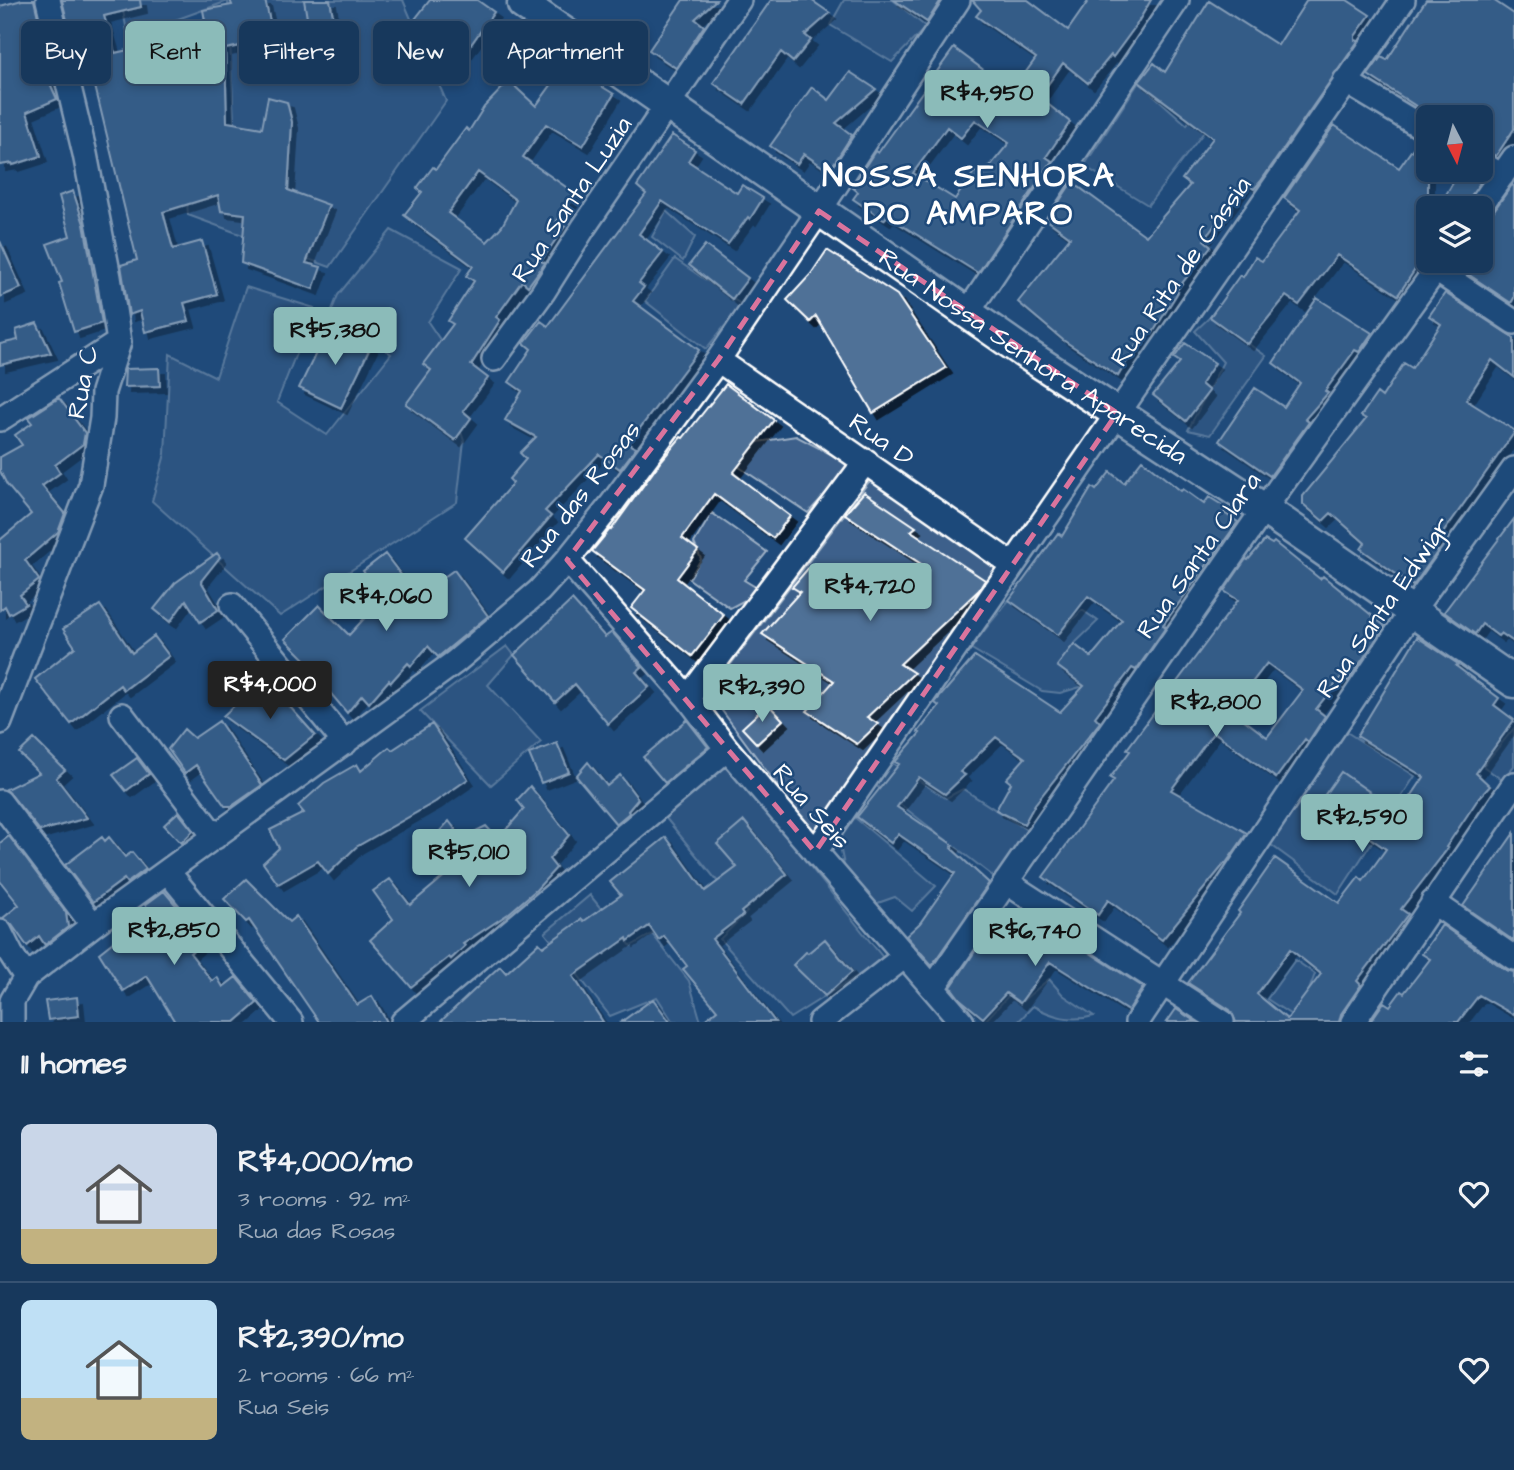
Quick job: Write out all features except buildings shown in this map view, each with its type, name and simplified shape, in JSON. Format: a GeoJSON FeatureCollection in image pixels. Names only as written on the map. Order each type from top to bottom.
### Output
{"type":"FeatureCollection","features":[{"type":"Feature","properties":{"kind":"main road","name":"Rua Nossa Senhora Aparecida"},"geometry":{"type":"LineString","coordinates":[[522,1],[668,106],[1022,351],[1264,509],[1514,681]]}},
{"type":"Feature","properties":{"kind":"street","name":"Rua C"},"geometry":{"type":"LineString","coordinates":[[0,722],[91,485],[102,418],[103,392],[119,341],[85,154],[48,0]]}},
{"type":"Feature","properties":{"kind":"street","name":"Rua Santa Luzia"},"geometry":{"type":"LineString","coordinates":[[494,359],[543,292],[584,227],[739,0]]}},
{"type":"Feature","properties":{"kind":"street","name":"Rua das Rosas"},"geometry":{"type":"LineString","coordinates":[[8,1019],[12,1002],[26,977],[93,925],[455,662],[539,591],[568,560],[718,360],[958,0]]}},
{"type":"Feature","properties":{"kind":"street"},"geometry":{"type":"LineString","coordinates":[[968,312],[1177,0]]}},
{"type":"Feature","properties":{"kind":"street","name":"Rua Rita de Cássia"},"geometry":{"type":"LineString","coordinates":[[815,852],[1403,0]]}},
{"type":"Feature","properties":{"kind":"street"},"geometry":{"type":"LineString","coordinates":[[1345,81],[1416,124]]}},
{"type":"Feature","properties":{"kind":"street"},"geometry":{"type":"LineString","coordinates":[[1487,196],[1508,167]]}},
{"type":"Feature","properties":{"kind":"street","name":"Rua Santa Clara"},"geometry":{"type":"LineString","coordinates":[[933,988],[1264,509],[1433,273]]}},
{"type":"Feature","properties":{"kind":"street"},"geometry":{"type":"LineString","coordinates":[[1450,273],[1514,322]]}},
{"type":"Feature","properties":{"kind":"street"},"geometry":{"type":"LineString","coordinates":[[0,419],[119,341]]}},
{"type":"Feature","properties":{"kind":"street","name":"Rua D"},"geometry":{"type":"LineString","coordinates":[[718,360],[1013,565]]}},
{"type":"Feature","properties":{"kind":"street"},"geometry":{"type":"LineString","coordinates":[[688,698],[866,461]]}},
{"type":"Feature","properties":{"kind":"street","name":"Rua Santa Edwigr"},"geometry":{"type":"LineString","coordinates":[[1137,1022],[1412,611],[1514,469]]}},
{"type":"Feature","properties":{"kind":"street","name":"Rua Seis"},"geometry":{"type":"LineString","coordinates":[[568,560],[962,1022]]}},
{"type":"Feature","properties":{"kind":"street"},"geometry":{"type":"LineString","coordinates":[[232,605],[345,743]]}},
{"type":"Feature","properties":{"kind":"street"},"geometry":{"type":"LineString","coordinates":[[122,715],[215,837]]}},
{"type":"Feature","properties":{"kind":"street"},"geometry":{"type":"LineString","coordinates":[[402,1022],[727,749]]}},
{"type":"Feature","properties":{"kind":"street"},"geometry":{"type":"LineString","coordinates":[[1353,1022],[1514,784]]}},
{"type":"Feature","properties":{"kind":"street"},"geometry":{"type":"LineString","coordinates":[[0,802],[93,925]]}},
{"type":"Feature","properties":{"kind":"street"},"geometry":{"type":"LineString","coordinates":[[168,872],[291,1022]]}},
{"type":"Feature","properties":{"kind":"street"},"geometry":{"type":"LineString","coordinates":[[1006,882],[1222,1022]]}},
{"type":"Feature","properties":{"kind":"street"},"geometry":{"type":"LineString","coordinates":[[1433,902],[1514,958]]}},
{"type":"Feature","properties":{"kind":"street"},"geometry":{"type":"LineString","coordinates":[[0,932],[26,977]]}},
{"type":"Feature","properties":{"kind":"street"},"geometry":{"type":"LineString","coordinates":[[820,1022],[905,956]]}},
{"type":"Feature","properties":{"kind":"highlighted area"},"geometry":{"type":"Polygon","coordinates":[[[819,211],[1117,413],[815,852],[567,560],[718,360],[819,211]]]}},
{"type":"Feature","properties":{"kind":"shaded area"},"geometry":{"type":"Polygon","coordinates":[[[121,0],[403,0],[412,21],[373,21],[373,84],[439,84],[446,101],[330,267],[188,215],[183,152],[235,141],[228,1],[172,21],[125,21],[121,0]]]}},
{"type":"Feature","properties":{"kind":"shaded area"},"geometry":{"type":"Polygon","coordinates":[[[844,0],[893,0],[926,27],[892,62],[830,25],[844,0]]]}},
{"type":"Feature","properties":{"kind":"shaded area"},"geometry":{"type":"Polygon","coordinates":[[[1139,82],[1187,125],[1201,99],[1220,111],[1148,205],[1084,166],[1139,82]]]}},
{"type":"Feature","properties":{"kind":"shaded area"},"geometry":{"type":"Polygon","coordinates":[[[666,211],[695,237],[683,261],[652,237],[666,211]]]}},
{"type":"Feature","properties":{"kind":"shaded area"},"geometry":{"type":"Polygon","coordinates":[[[391,230],[462,268],[428,322],[449,353],[442,372],[464,441],[457,502],[280,616],[152,501],[165,454],[170,354],[216,377],[246,287],[314,308],[277,402],[327,435],[391,354],[332,310],[338,295],[391,230]]]}},
{"type":"Feature","properties":{"kind":"shaded area"},"geometry":{"type":"Polygon","coordinates":[[[675,259],[742,305],[706,349],[645,301],[675,259]]]}},
{"type":"Feature","properties":{"kind":"shaded area"},"geometry":{"type":"Polygon","coordinates":[[[1210,317],[1266,356],[1210,435],[1188,430],[1223,362],[1195,331],[1210,317]]]}},
{"type":"Feature","properties":{"kind":"shaded area"},"geometry":{"type":"Polygon","coordinates":[[[739,428],[758,442],[796,436],[852,465],[808,513],[724,457],[739,428]]]}},
{"type":"Feature","properties":{"kind":"shaded area"},"geometry":{"type":"Polygon","coordinates":[[[871,479],[999,570],[813,834],[709,693],[871,479]]]}},
{"type":"Feature","properties":{"kind":"shaded area"},"geometry":{"type":"Polygon","coordinates":[[[712,513],[767,552],[744,580],[762,591],[730,608],[689,579],[701,559],[694,543],[712,513]]]}},
{"type":"Feature","properties":{"kind":"shaded area"},"geometry":{"type":"Polygon","coordinates":[[[1009,600],[1058,635],[1082,610],[1098,621],[1074,644],[1084,686],[1060,693],[1042,691],[970,648],[1009,600]]]}},
{"type":"Feature","properties":{"kind":"shaded area"},"geometry":{"type":"Polygon","coordinates":[[[507,646],[514,655],[488,685],[541,742],[491,785],[420,711],[507,646]]]}},
{"type":"Feature","properties":{"kind":"shaded area"},"geometry":{"type":"Polygon","coordinates":[[[1514,728],[1514,766],[1502,780],[1483,766],[1514,728]]]}},
{"type":"Feature","properties":{"kind":"shaded area"},"geometry":{"type":"Polygon","coordinates":[[[1345,731],[1415,776],[1338,894],[1267,842],[1345,731]]]}},
{"type":"Feature","properties":{"kind":"shaded area"},"geometry":{"type":"Polygon","coordinates":[[[726,761],[884,959],[790,1018],[720,939],[747,912],[718,882],[665,817],[726,761]]]}},
{"type":"Feature","properties":{"kind":"shaded area"},"geometry":{"type":"Polygon","coordinates":[[[889,761],[946,798],[963,789],[1033,834],[994,877],[874,784],[889,761]]]}},
{"type":"Feature","properties":{"kind":"shaded area"},"geometry":{"type":"Polygon","coordinates":[[[853,816],[936,886],[912,911],[895,897],[875,904],[845,870],[839,841],[853,816]]]}},
{"type":"Feature","properties":{"kind":"shaded area"},"geometry":{"type":"Polygon","coordinates":[[[590,895],[631,946],[652,934],[689,981],[701,1022],[673,1022],[657,997],[610,1016],[545,933],[590,895]]]}},
{"type":"Feature","properties":{"kind":"shaded area"},"geometry":{"type":"Polygon","coordinates":[[[1295,960],[1315,974],[1308,993],[1342,1020],[1341,1022],[1302,1022],[1267,999],[1295,960]]]}},
{"type":"Feature","properties":{"kind":"shaded area"},"geometry":{"type":"Polygon","coordinates":[[[1049,979],[1063,995],[1094,1016],[1078,1019],[1062,1017],[1033,1006],[1018,1022],[984,1022],[1009,995],[1020,1003],[1049,979]]]}},
{"type":"Feature","properties":{"kind":"district","name":"NOSSA SENHORA DO AMPARO"},"geometry":{"type":"Point","coordinates":[969,193]}}]}
